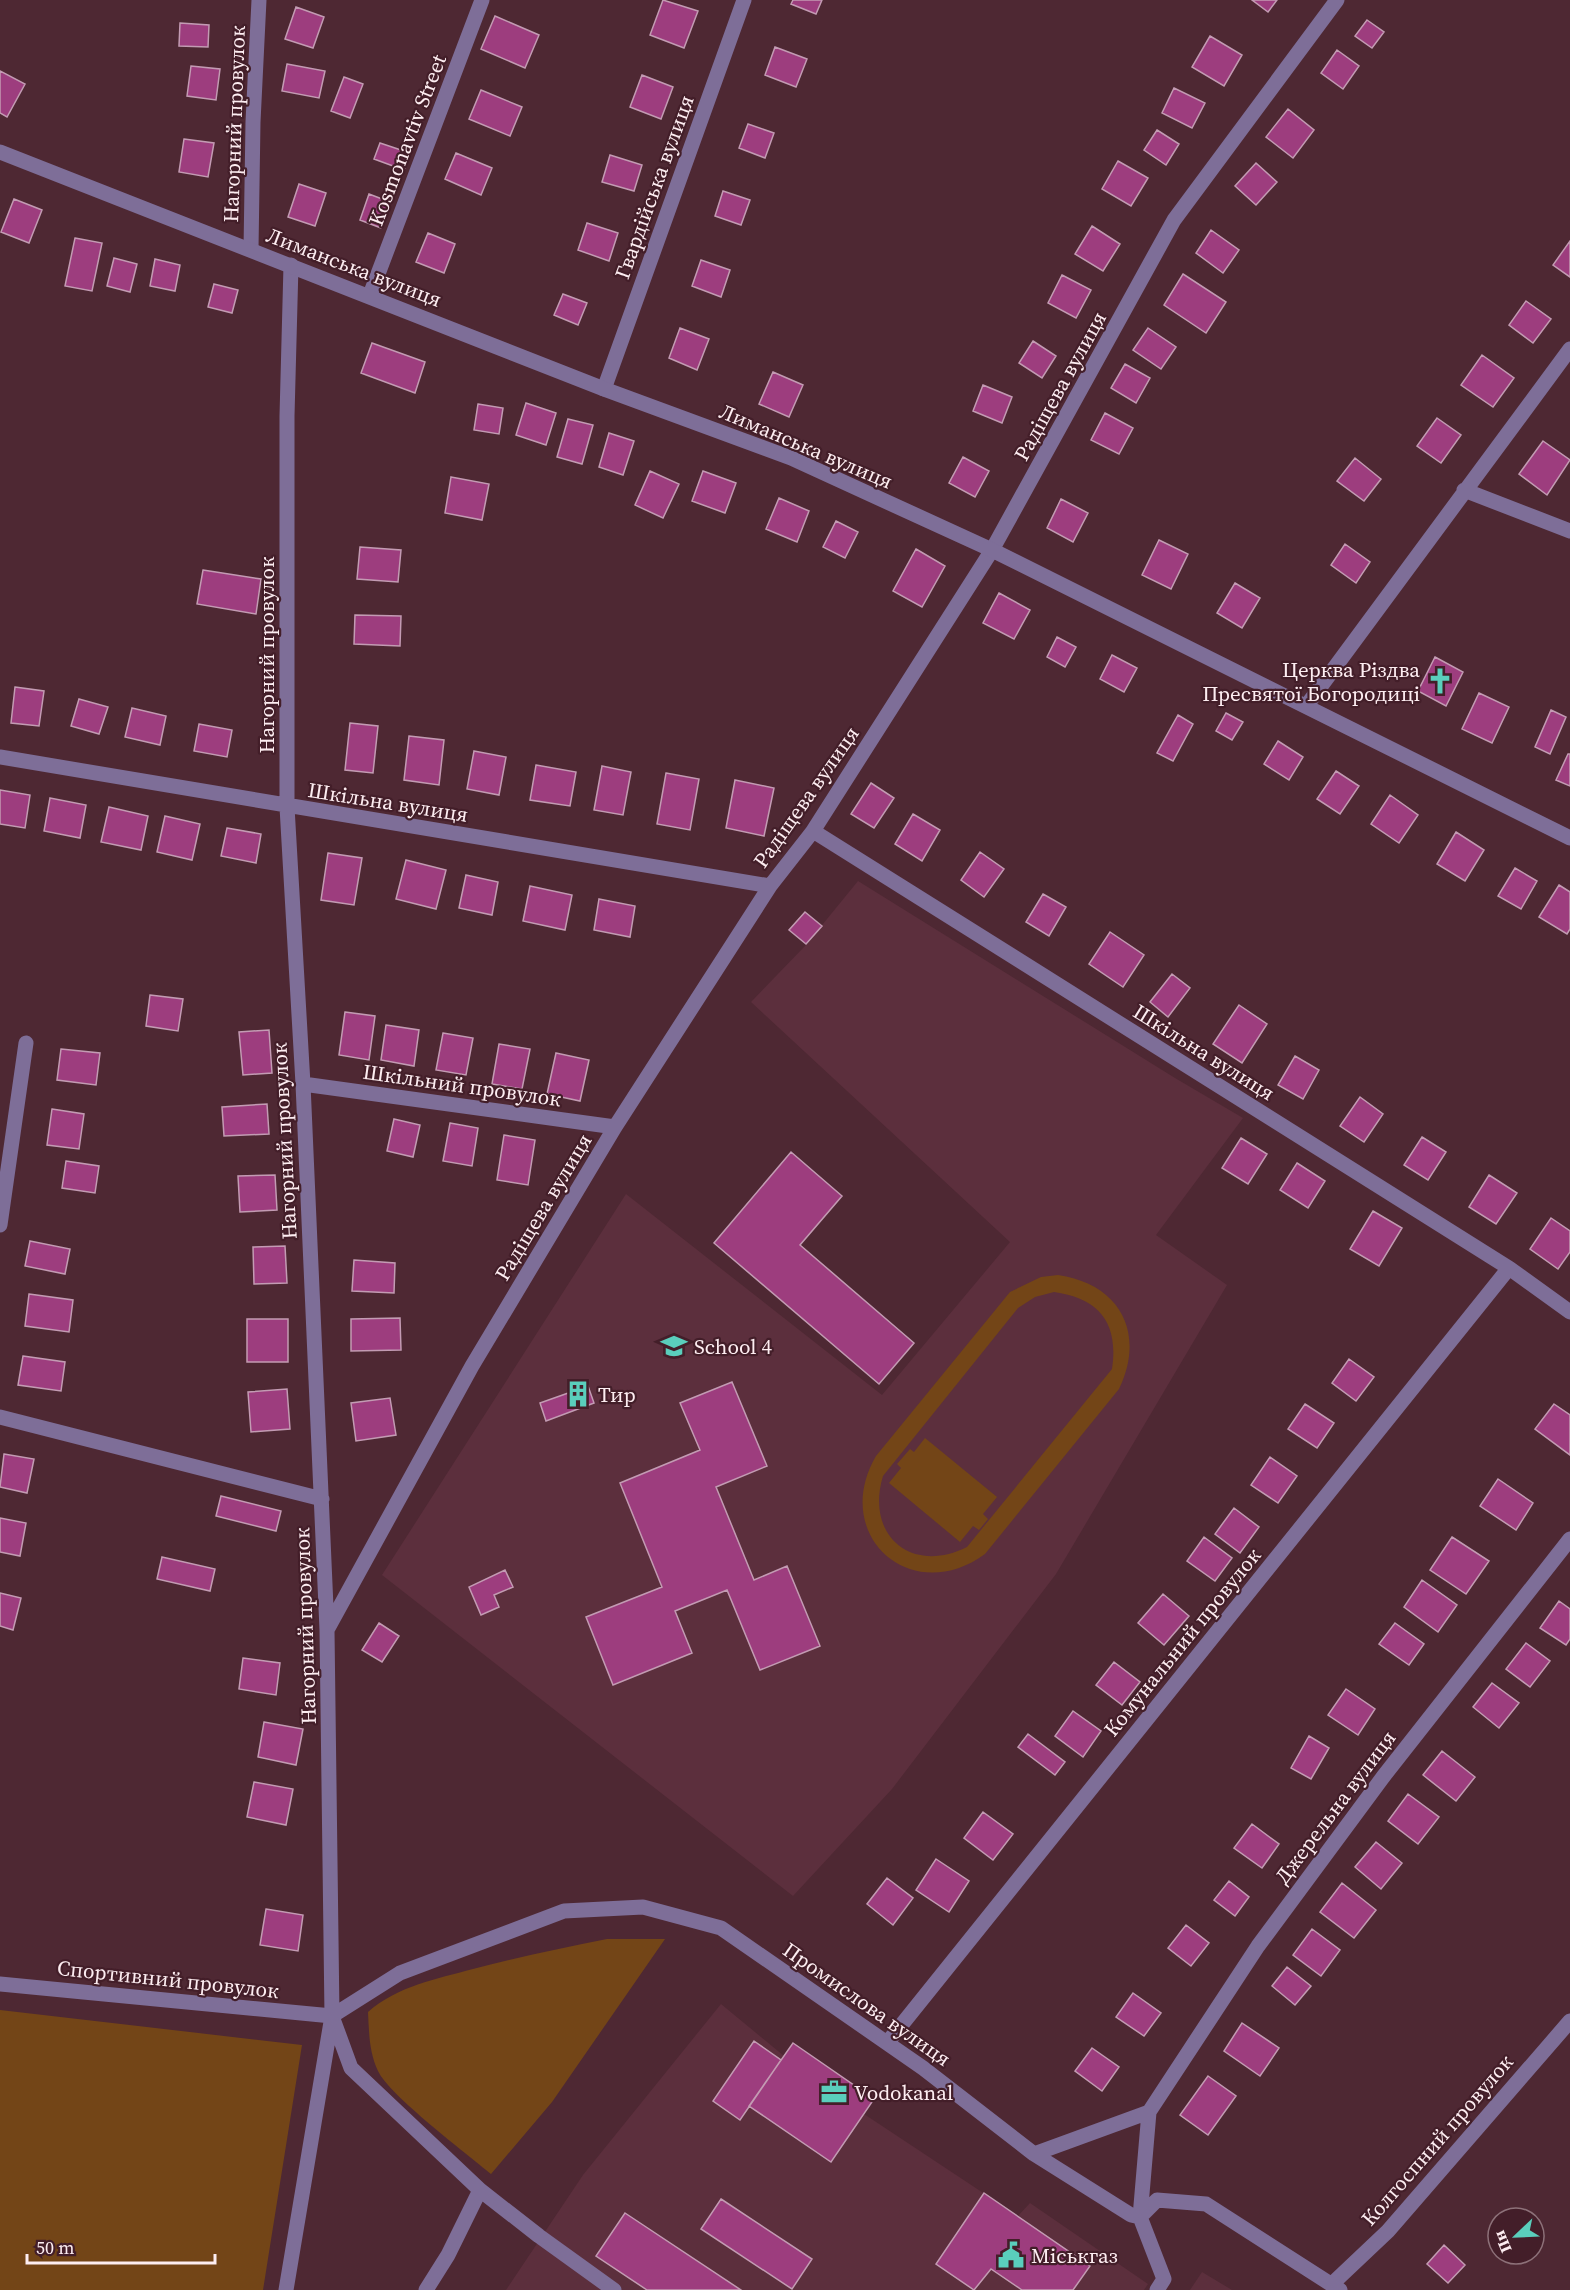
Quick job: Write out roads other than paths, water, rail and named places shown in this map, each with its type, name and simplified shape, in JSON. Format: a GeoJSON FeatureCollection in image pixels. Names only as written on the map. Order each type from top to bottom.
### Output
{"type":"FeatureCollection","features":[{"type":"Feature","properties":{"kind":"street","name":"Нагорний провулок"},"geometry":{"type":"LineString","coordinates":[[251,249],[253,122],[259,0]]}},
{"type":"Feature","properties":{"kind":"street","name":"Kosmonavtiv Street"},"geometry":{"type":"LineString","coordinates":[[370,295],[482,0]]}},
{"type":"Feature","properties":{"kind":"street","name":"Гвардійська вулиця"},"geometry":{"type":"LineString","coordinates":[[604,389],[744,0]]}},
{"type":"Feature","properties":{"kind":"street","name":"Радіщева вулиця"},"geometry":{"type":"LineString","coordinates":[[327,1630],[472,1365],[615,1127],[770,886],[813,831],[992,550],[1174,220],[1337,0]]}},
{"type":"Feature","properties":{"kind":"street","name":"Лиманська вулиця"},"geometry":{"type":"LineString","coordinates":[[0,152],[66,180],[370,295],[604,389],[791,458],[992,550],[1570,838]]}},
{"type":"Feature","properties":{"kind":"street","name":"Нагорний провулок"},"geometry":{"type":"LineString","coordinates":[[291,265],[287,416],[287,807],[303,1084],[327,1630],[332,2016]]}},
{"type":"Feature","properties":{"kind":"street"},"geometry":{"type":"LineString","coordinates":[[1307,705],[1570,349]]}},
{"type":"Feature","properties":{"kind":"street"},"geometry":{"type":"LineString","coordinates":[[1464,490],[1570,531]]}},
{"type":"Feature","properties":{"kind":"street","name":"Шкільна вулиця"},"geometry":{"type":"LineString","coordinates":[[0,757],[287,807],[770,886]]}},
{"type":"Feature","properties":{"kind":"street","name":"Шкільна вулиця"},"geometry":{"type":"LineString","coordinates":[[813,831],[1509,1268],[1570,1312]]}},
{"type":"Feature","properties":{"kind":"street"},"geometry":{"type":"LineString","coordinates":[[0,1225],[26,1043]]}},
{"type":"Feature","properties":{"kind":"street","name":"Шкільний провулок"},"geometry":{"type":"LineString","coordinates":[[303,1084],[615,1127]]}},
{"type":"Feature","properties":{"kind":"street","name":"Комунальний провулок"},"geometry":{"type":"LineString","coordinates":[[887,2043],[1509,1268]]}},
{"type":"Feature","properties":{"kind":"street"},"geometry":{"type":"LineString","coordinates":[[0,1417],[322,1498]]}},
{"type":"Feature","properties":{"kind":"street","name":"Джерельна вулиця"},"geometry":{"type":"LineString","coordinates":[[1149,2112],[1265,1937],[1383,1777],[1570,1539]]}},
{"type":"Feature","properties":{"kind":"street","name":"Промислова вулиця"},"geometry":{"type":"LineString","coordinates":[[332,2016],[400,1973],[564,1911],[644,1907],[721,1928],[887,2043],[1034,2154],[1131,2216],[1140,2217]]}},
{"type":"Feature","properties":{"kind":"street","name":"Спортивний провулок"},"geometry":{"type":"LineString","coordinates":[[0,1984],[332,2016]]}},
{"type":"Feature","properties":{"kind":"street"},"geometry":{"type":"LineString","coordinates":[[332,2016],[351,2068],[480,2190],[538,2236],[614,2290]]}},
{"type":"Feature","properties":{"kind":"street"},"geometry":{"type":"LineString","coordinates":[[286,2290],[332,2016]]}},
{"type":"Feature","properties":{"kind":"street","name":"Колгоспний провулок"},"geometry":{"type":"LineString","coordinates":[[1336,2287],[1388,2231],[1570,2021]]}},
{"type":"Feature","properties":{"kind":"street"},"geometry":{"type":"LineString","coordinates":[[1034,2154],[1149,2112],[1140,2217],[1164,2279],[1157,2290]]}},
{"type":"Feature","properties":{"kind":"street"},"geometry":{"type":"LineString","coordinates":[[426,2290],[448,2256],[480,2190]]}},
{"type":"Feature","properties":{"kind":"street"},"geometry":{"type":"LineString","coordinates":[[1140,2217],[1157,2200],[1206,2204],[1257,2239],[1336,2287]]}},
{"type":"Feature","properties":{"kind":"place","name":"Церква Різдва Пресвятої Богородиці"},"geometry":{"type":"Point","coordinates":[1440,681]}},
{"type":"Feature","properties":{"kind":"place","name":"School 4"},"geometry":{"type":"Point","coordinates":[674,1346]}},
{"type":"Feature","properties":{"kind":"place","name":"Тир"},"geometry":{"type":"Point","coordinates":[578,1394]}},
{"type":"Feature","properties":{"kind":"place","name":"Vodokanal"},"geometry":{"type":"Point","coordinates":[834,2092]}},
{"type":"Feature","properties":{"kind":"place","name":"Міськгаз"},"geometry":{"type":"Point","coordinates":[1011,2255]}}]}
